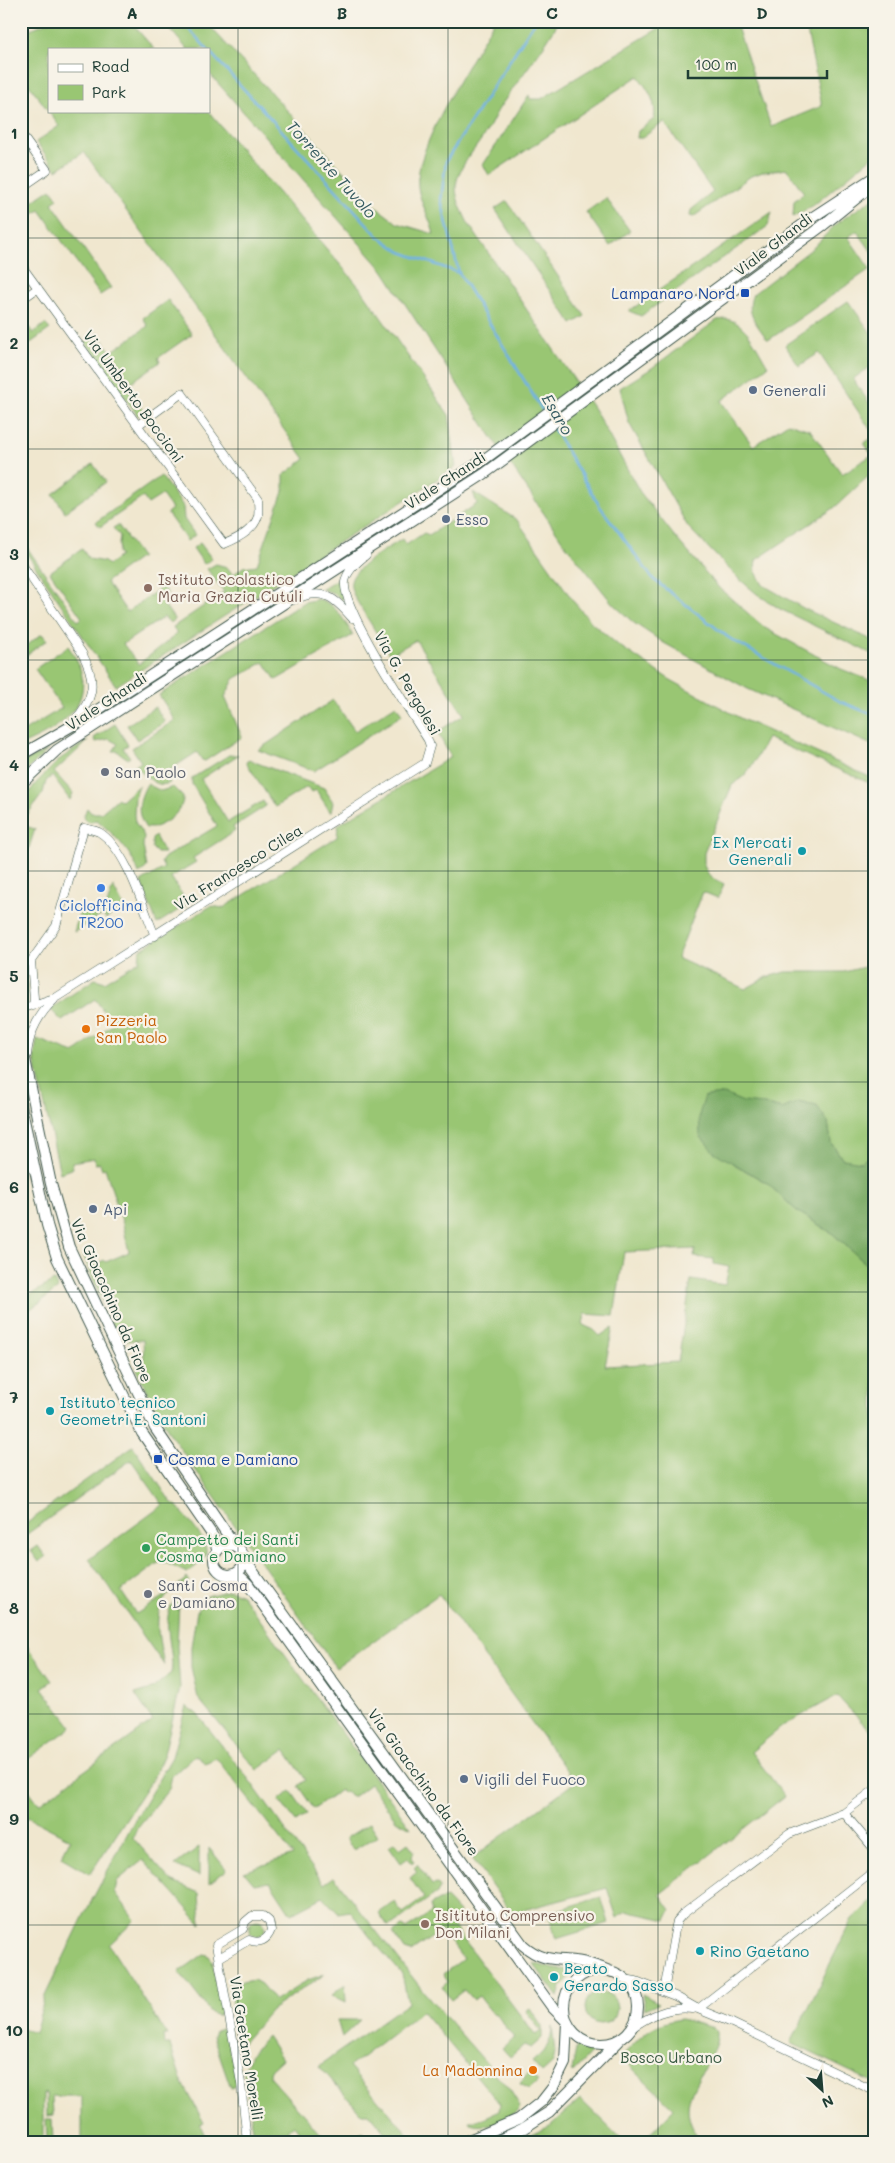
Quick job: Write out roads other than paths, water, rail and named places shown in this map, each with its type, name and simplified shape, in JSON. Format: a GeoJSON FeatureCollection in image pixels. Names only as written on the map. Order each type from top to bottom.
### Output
{"type":"FeatureCollection","features":[{"type":"Feature","properties":{"kind":"street"},"geometry":{"type":"LineString","coordinates":[[21,134],[47,170],[21,188]]}},
{"type":"Feature","properties":{"kind":"street"},"geometry":{"type":"LineString","coordinates":[[813,217],[874,170]]}},
{"type":"Feature","properties":{"kind":"street","name":"Viale Ghandi"},"geometry":{"type":"LineString","coordinates":[[21,755],[67,729],[482,461],[813,217],[874,177]]}},
{"type":"Feature","properties":{"kind":"street","name":"Viale Ghandi"},"geometry":{"type":"LineString","coordinates":[[21,784],[57,750],[484,474],[822,226],[874,184]]}},
{"type":"Feature","properties":{"kind":"street"},"geometry":{"type":"LineString","coordinates":[[822,226],[874,193]]}},
{"type":"Feature","properties":{"kind":"street","name":"Via Umberto Boccioni"},"geometry":{"type":"LineString","coordinates":[[21,265],[224,544],[239,538],[252,527],[258,515],[258,500],[182,393],[138,425]]}},
{"type":"Feature","properties":{"kind":"street"},"geometry":{"type":"LineString","coordinates":[[21,300],[38,288]]}},
{"type":"Feature","properties":{"kind":"street"},"geometry":{"type":"LineString","coordinates":[[359,626],[348,601],[345,582],[351,569],[383,539]]}},
{"type":"Feature","properties":{"kind":"street"},"geometry":{"type":"LineString","coordinates":[[21,563],[91,668],[93,679],[88,701],[83,712],[67,729]]}},
{"type":"Feature","properties":{"kind":"street"},"geometry":{"type":"LineString","coordinates":[[270,613],[297,599],[321,594],[338,602],[359,626]]}},
{"type":"Feature","properties":{"kind":"street","name":"Via G. Pergolesi"},"geometry":{"type":"LineString","coordinates":[[359,626],[428,740],[430,746],[429,754]]}},
{"type":"Feature","properties":{"kind":"street","name":"Via Francesco Cilea"},"geometry":{"type":"LineString","coordinates":[[57,997],[415,771],[425,763],[429,754]]}},
{"type":"Feature","properties":{"kind":"street"},"geometry":{"type":"LineString","coordinates":[[33,1006],[31,961],[56,926],[84,828],[98,832],[117,850],[130,873],[154,936]]}},
{"type":"Feature","properties":{"kind":"street"},"geometry":{"type":"LineString","coordinates":[[21,1009],[57,997]]}},
{"type":"Feature","properties":{"kind":"street"},"geometry":{"type":"LineString","coordinates":[[26,1062],[28,1041],[32,1028],[41,1013],[57,997]]}},
{"type":"Feature","properties":{"kind":"street","name":"Via Gioacchino da Fiore"},"geometry":{"type":"LineString","coordinates":[[21,1040],[51,1184],[69,1247],[155,1428],[236,1547]]}},
{"type":"Feature","properties":{"kind":"street","name":"Via Gioacchino da Fiore"},"geometry":{"type":"LineString","coordinates":[[21,1106],[38,1185],[57,1258],[138,1425],[158,1459],[211,1533],[218,1550]]}},
{"type":"Feature","properties":{"kind":"street"},"geometry":{"type":"LineString","coordinates":[[21,1155],[30,1164],[38,1185]]}},
{"type":"Feature","properties":{"kind":"street"},"geometry":{"type":"LineString","coordinates":[[227,1545],[236,1547],[240,1550],[244,1559],[241,1569],[233,1574],[223,1574],[216,1568],[214,1558],[218,1550],[227,1545]]}},
{"type":"Feature","properties":{"kind":"street","name":"Via Gioacchino da Fiore"},"geometry":{"type":"LineString","coordinates":[[244,1559],[522,1946],[539,1956],[554,1960],[588,1963],[612,1972]]}},
{"type":"Feature","properties":{"kind":"street","name":"Via Gioacchino da Fiore"},"geometry":{"type":"LineString","coordinates":[[233,1574],[242,1578],[248,1584],[552,2007],[567,2022]]}},
{"type":"Feature","properties":{"kind":"street"},"geometry":{"type":"LineString","coordinates":[[664,1991],[677,1921],[682,1914],[789,1834],[844,1813],[874,1790]]}},
{"type":"Feature","properties":{"kind":"street"},"geometry":{"type":"LineString","coordinates":[[844,1813],[874,1849]]}},
{"type":"Feature","properties":{"kind":"street"},"geometry":{"type":"LineString","coordinates":[[567,2022],[576,2035],[590,2043],[607,2044],[625,2034],[646,2018],[674,2009],[698,2009],[874,1871]]}},
{"type":"Feature","properties":{"kind":"street","name":"Via Gaetano Morelli"},"geometry":{"type":"LineString","coordinates":[[219,1958],[249,1940],[259,1942],[266,1939],[271,1930],[269,1921],[260,1915],[252,1916],[245,1922],[243,1929],[216,1945],[241,2083],[247,2142]]}},
{"type":"Feature","properties":{"kind":"street"},"geometry":{"type":"LineString","coordinates":[[464,2142],[519,2119],[532,2110],[553,2087],[565,2063],[567,2022],[564,2001],[573,1982],[591,1972],[612,1972],[624,1979],[634,1992],[638,2008],[634,2024],[549,2112],[524,2128],[495,2142]]}},
{"type":"Feature","properties":{"kind":"street"},"geometry":{"type":"LineString","coordinates":[[624,1979],[636,1980],[664,1991],[698,2009],[732,2023],[874,2091]]}},
{"type":"Feature","properties":{"kind":"waterway","name":"Torrente Tuvolo"},"geometry":{"type":"LineString","coordinates":[[182,21],[206,48]]}},
{"type":"Feature","properties":{"kind":"waterway","name":"Esaro"},"geometry":{"type":"LineString","coordinates":[[535,21],[446,161],[441,200],[459,273],[544,413]]}},
{"type":"Feature","properties":{"kind":"waterway","name":"Torrente Tuvolo"},"geometry":{"type":"LineString","coordinates":[[210,52],[378,236],[401,252],[459,273]]}},
{"type":"Feature","properties":{"kind":"waterway","name":"Esaro"},"geometry":{"type":"LineString","coordinates":[[552,426],[599,505],[653,579],[729,638],[841,702],[874,715]]}},
{"type":"Feature","properties":{"kind":"place","name":"Lampanaro Nord"},"geometry":{"type":"Point","coordinates":[745,293]}},
{"type":"Feature","properties":{"kind":"place","name":"Generali"},"geometry":{"type":"Point","coordinates":[753,390]}},
{"type":"Feature","properties":{"kind":"place","name":"Esso"},"geometry":{"type":"Point","coordinates":[446,519]}},
{"type":"Feature","properties":{"kind":"place","name":"Istituto Scolastico Maria Grazia Cutuli"},"geometry":{"type":"Point","coordinates":[148,588]}},
{"type":"Feature","properties":{"kind":"place","name":"San Paolo"},"geometry":{"type":"Point","coordinates":[105,772]}},
{"type":"Feature","properties":{"kind":"place","name":"Ex Mercati Generali"},"geometry":{"type":"Point","coordinates":[802,851]}},
{"type":"Feature","properties":{"kind":"place","name":"Ciclofficina TR200"},"geometry":{"type":"Point","coordinates":[101,888]}},
{"type":"Feature","properties":{"kind":"place","name":"Pizzeria San Paolo"},"geometry":{"type":"Point","coordinates":[86,1029]}},
{"type":"Feature","properties":{"kind":"place","name":"Api"},"geometry":{"type":"Point","coordinates":[93,1209]}},
{"type":"Feature","properties":{"kind":"place","name":"Istituto tecnico Geometri E. Santoni"},"geometry":{"type":"Point","coordinates":[50,1411]}},
{"type":"Feature","properties":{"kind":"place","name":"Cosma e Damiano"},"geometry":{"type":"Point","coordinates":[158,1459]}},
{"type":"Feature","properties":{"kind":"place","name":"Campetto dei Santi Cosma e Damiano"},"geometry":{"type":"Point","coordinates":[146,1548]}},
{"type":"Feature","properties":{"kind":"place","name":"Santi Cosma e Damiano"},"geometry":{"type":"Point","coordinates":[148,1594]}},
{"type":"Feature","properties":{"kind":"place","name":"Vigili del Fuoco"},"geometry":{"type":"Point","coordinates":[464,1779]}},
{"type":"Feature","properties":{"kind":"place","name":"Isitituto Comprensivo Don Milani"},"geometry":{"type":"Point","coordinates":[425,1924]}},
{"type":"Feature","properties":{"kind":"place","name":"Rino Gaetano"},"geometry":{"type":"Point","coordinates":[700,1951]}},
{"type":"Feature","properties":{"kind":"place","name":"Beato Gerardo Sasso"},"geometry":{"type":"Point","coordinates":[554,1977]}},
{"type":"Feature","properties":{"kind":"place","name":"La Madonnina"},"geometry":{"type":"Point","coordinates":[533,2070]}},
{"type":"Feature","properties":{"kind":"park label","name":"Bosco Urbano"},"geometry":{"type":"Point","coordinates":[671,2057]}}]}
